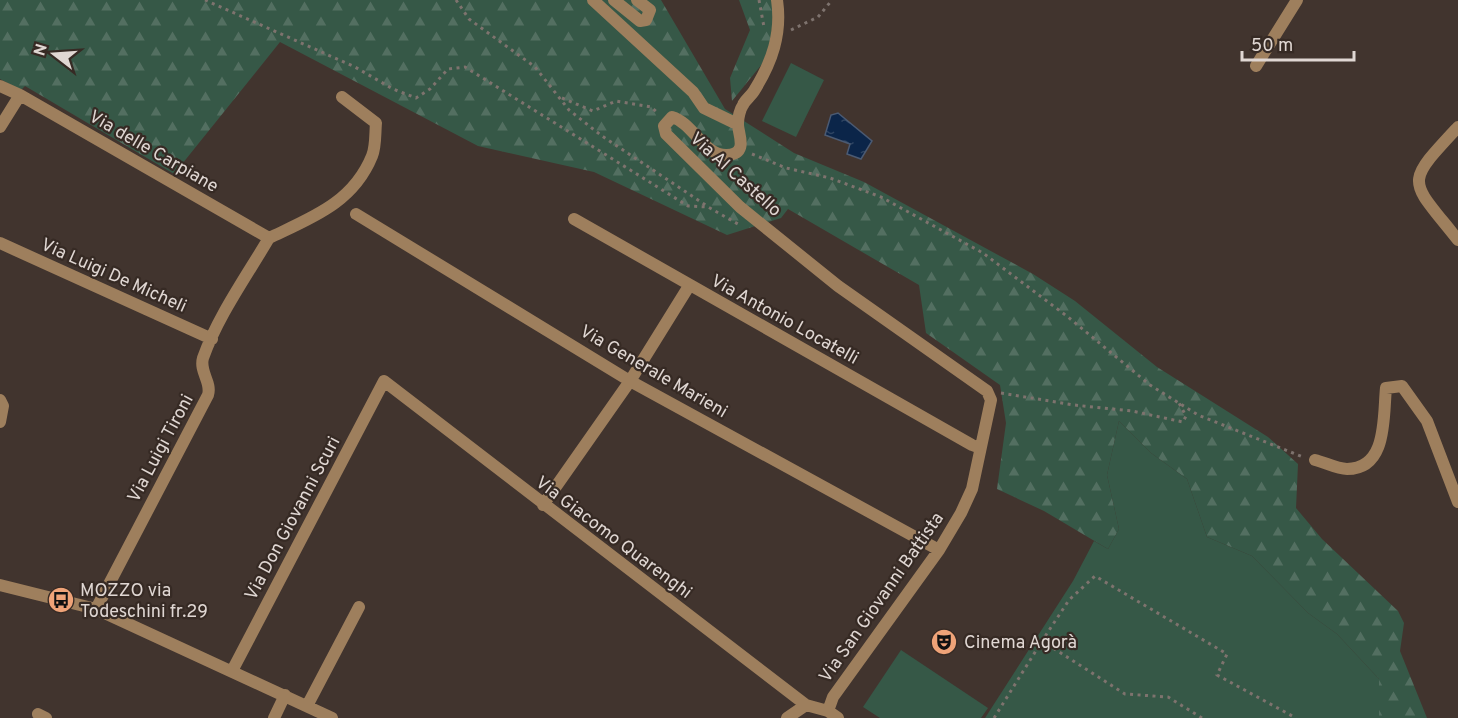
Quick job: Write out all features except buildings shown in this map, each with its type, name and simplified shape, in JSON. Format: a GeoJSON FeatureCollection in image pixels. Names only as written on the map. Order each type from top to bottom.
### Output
{"type":"FeatureCollection","features":[{"type":"Feature","properties":{"kind":"street"},"geometry":{"type":"LineString","coordinates":[[593,0],[659,63],[686,85],[704,108],[737,124]]}},
{"type":"Feature","properties":{"kind":"street"},"geometry":{"type":"LineString","coordinates":[[614,0],[640,21],[646,20],[650,10],[637,0]]}},
{"type":"Feature","properties":{"kind":"street","name":"Via Al Castello"},"geometry":{"type":"LineString","coordinates":[[777,0],[779,36],[773,54],[754,92],[743,105],[737,124],[742,135],[741,146],[734,154],[725,155],[714,152],[681,120],[672,117],[664,126],[666,134],[740,207],[838,286],[989,395]]}},
{"type":"Feature","properties":{"kind":"street"},"geometry":{"type":"LineString","coordinates":[[1256,66],[1296,0]]}},
{"type":"Feature","properties":{"kind":"street"},"geometry":{"type":"LineString","coordinates":[[0,86],[20,95],[0,127]]}},
{"type":"Feature","properties":{"kind":"street","name":"Via delle Carpiane"},"geometry":{"type":"LineString","coordinates":[[20,95],[269,238]]}},
{"type":"Feature","properties":{"kind":"street"},"geometry":{"type":"LineString","coordinates":[[269,238],[332,208],[355,184],[373,155],[376,123],[342,98]]}},
{"type":"Feature","properties":{"kind":"street"},"geometry":{"type":"LineString","coordinates":[[1458,127],[1419,171],[1417,182],[1422,194],[1458,240]]}},
{"type":"Feature","properties":{"kind":"street","name":"Via Generale Marieni"},"geometry":{"type":"LineString","coordinates":[[356,214],[630,381],[939,550]]}},
{"type":"Feature","properties":{"kind":"street","name":"Via Antonio Locatelli"},"geometry":{"type":"LineString","coordinates":[[574,219],[972,446],[980,448]]}},
{"type":"Feature","properties":{"kind":"street","name":"Via Luigi Tironi"},"geometry":{"type":"LineString","coordinates":[[96,609],[208,394],[209,389],[202,364],[224,314],[269,238]]}},
{"type":"Feature","properties":{"kind":"street","name":"Via Luigi De Micheli"},"geometry":{"type":"LineString","coordinates":[[0,243],[212,339]]}},
{"type":"Feature","properties":{"kind":"street"},"geometry":{"type":"LineString","coordinates":[[543,505],[630,381],[690,286]]}},
{"type":"Feature","properties":{"kind":"street","name":"Via Giacomo Quarenghi"},"geometry":{"type":"LineString","coordinates":[[384,381],[806,705],[833,715]]}},
{"type":"Feature","properties":{"kind":"street","name":"Via Don Giovanni Scuri"},"geometry":{"type":"LineString","coordinates":[[232,671],[384,381]]}},
{"type":"Feature","properties":{"kind":"street"},"geometry":{"type":"LineString","coordinates":[[1315,460],[1347,469],[1368,463],[1375,457],[1380,443],[1386,388],[1402,386],[1426,421],[1458,502]]}},
{"type":"Feature","properties":{"kind":"street","name":"Via San Giovanni Battista"},"geometry":{"type":"LineString","coordinates":[[833,715],[833,697],[939,550],[972,489],[989,395]]}},
{"type":"Feature","properties":{"kind":"street"},"geometry":{"type":"LineString","coordinates":[[0,400],[3,406],[0,422]]}},
{"type":"Feature","properties":{"kind":"street"},"geometry":{"type":"LineString","coordinates":[[0,585],[96,609],[332,718]]}},
{"type":"Feature","properties":{"kind":"street"},"geometry":{"type":"LineString","coordinates":[[307,706],[360,607]]}},
{"type":"Feature","properties":{"kind":"street"},"geometry":{"type":"LineString","coordinates":[[274,718],[285,695]]}},
{"type":"Feature","properties":{"kind":"street"},"geometry":{"type":"LineString","coordinates":[[787,718],[806,705]]}},
{"type":"Feature","properties":{"kind":"path"},"geometry":{"type":"LineString","coordinates":[[205,0],[416,98],[430,89],[448,69],[465,68],[688,206],[708,207]]}},
{"type":"Feature","properties":{"kind":"path"},"geometry":{"type":"LineString","coordinates":[[456,0],[469,18],[535,67],[561,97],[568,110],[602,136],[708,207],[744,227]]}},
{"type":"Feature","properties":{"kind":"path"},"geometry":{"type":"LineString","coordinates":[[779,36],[818,17],[832,0]]}},
{"type":"Feature","properties":{"kind":"path"},"geometry":{"type":"LineString","coordinates":[[561,97],[593,111],[615,101],[651,107],[667,121]]}},
{"type":"Feature","properties":{"kind":"path"},"geometry":{"type":"LineString","coordinates":[[741,146],[750,153],[786,168],[830,178],[881,197],[983,253],[1068,316],[1150,385],[1198,415],[1262,442],[1315,460]]}},
{"type":"Feature","properties":{"kind":"path"},"geometry":{"type":"LineString","coordinates":[[989,395],[1132,411],[1183,422],[1186,416],[1179,403]]}},
{"type":"Feature","properties":{"kind":"path"},"geometry":{"type":"LineString","coordinates":[[994,718],[1069,600],[1095,576],[1227,654],[1217,675],[1296,718]]}},
{"type":"Feature","properties":{"kind":"path"},"geometry":{"type":"LineString","coordinates":[[1042,641],[1125,694],[1168,697],[1202,718]]}},
{"type":"Feature","properties":{"kind":"green space"},"geometry":{"type":"Polygon","coordinates":[[[0,0],[661,0],[725,109],[794,153],[864,182],[1033,274],[1075,301],[1157,367],[1268,437],[1298,464],[1296,508],[1322,539],[1398,611],[1404,623],[1400,651],[1427,718],[1379,718],[1379,679],[1337,634],[1308,613],[1252,556],[1207,537],[1187,479],[1151,453],[1119,421],[1107,475],[1119,529],[1108,549],[1044,511],[997,489],[1006,423],[1000,385],[926,333],[919,285],[788,209],[781,218],[727,235],[594,172],[478,146],[280,42],[174,174],[25,86],[21,90],[0,79],[0,0]]]}},
{"type":"Feature","properties":{"kind":"green space"},"geometry":{"type":"Polygon","coordinates":[[[739,0],[774,0],[771,42],[762,64],[732,101],[730,78],[750,30],[739,0]]]}},
{"type":"Feature","properties":{"kind":"green space"},"geometry":{"type":"Polygon","coordinates":[[[791,63],[824,80],[796,137],[762,121],[791,63]]]}},
{"type":"Feature","properties":{"kind":"green space"},"geometry":{"type":"Polygon","coordinates":[[[1119,421],[1151,453],[1187,479],[1207,537],[1252,556],[1308,613],[1337,634],[1379,679],[1379,718],[985,718],[1073,581],[1094,541],[1108,549],[1119,529],[1107,475],[1119,421]]]}},
{"type":"Feature","properties":{"kind":"green space"},"geometry":{"type":"Polygon","coordinates":[[[901,650],[988,708],[981,718],[880,718],[863,707],[901,650]]]}},
{"type":"Feature","properties":{"kind":"water"},"geometry":{"type":"Polygon","coordinates":[[[838,113],[872,141],[861,159],[847,154],[850,144],[825,135],[831,115],[838,113]]]}},
{"type":"Feature","properties":{"kind":"place","name":"MOZZO via Todeschini fr.29"},"geometry":{"type":"Point","coordinates":[61,600]}},
{"type":"Feature","properties":{"kind":"place","name":"Cinema Agorà"},"geometry":{"type":"Point","coordinates":[944,642]}}]}
